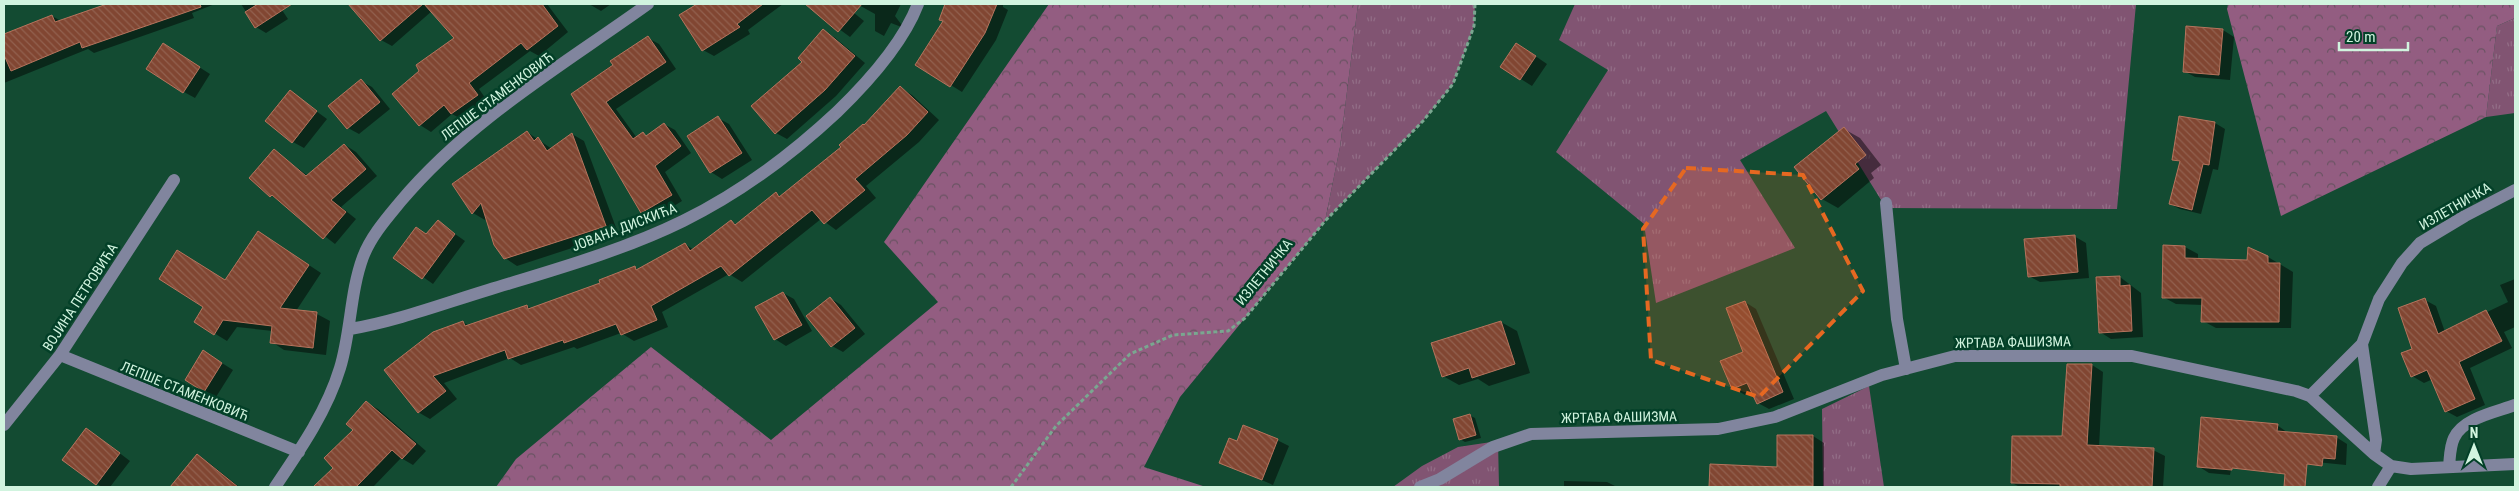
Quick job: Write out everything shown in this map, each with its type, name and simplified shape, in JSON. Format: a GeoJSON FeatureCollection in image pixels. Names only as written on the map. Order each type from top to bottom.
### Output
{"type":"FeatureCollection","features":[{"type":"Feature","properties":{"kind":"street","name":"ЛЕПШЕ СТАМЕНКОВИЋ"},"geometry":{"type":"LineString","coordinates":[[275,487],[299,452],[332,391],[350,329],[363,257],[376,233],[418,181],[440,158],[482,122],[648,4]]}},
{"type":"Feature","properties":{"kind":"street","name":"ЈОВАНА ДИСКИЋА"},"geometry":{"type":"LineString","coordinates":[[350,329],[375,324],[500,286],[641,239],[683,221],[730,196],[801,146],[857,93],[880,65],[918,4]]}},
{"type":"Feature","properties":{"kind":"street","name":"ВОЈИНА ПЕТРОВИЋА"},"geometry":{"type":"LineString","coordinates":[[4,424],[60,355],[174,180]]}},
{"type":"Feature","properties":{"kind":"street","name":"ИЗЛЕТНИЧКА"},"geometry":{"type":"LineString","coordinates":[[2310,396],[2362,344],[2379,299],[2402,263],[2420,243],[2465,216],[2515,190]]}},
{"type":"Feature","properties":{"kind":"street"},"geometry":{"type":"LineString","coordinates":[[1886,203],[1897,319],[1906,369]]}},
{"type":"Feature","properties":{"kind":"street"},"geometry":{"type":"LineString","coordinates":[[2362,344],[2376,440],[2374,454]]}},
{"type":"Feature","properties":{"kind":"street","name":"ЛЕПШЕ СТАМЕНКОВИЋ"},"geometry":{"type":"LineString","coordinates":[[60,355],[299,452]]}},
{"type":"Feature","properties":{"kind":"street","name":"ЖРТАВА ФАШИЗМА"},"geometry":{"type":"LineString","coordinates":[[1420,487],[1440,479],[1493,447],[1531,434],[1718,429],[1775,416],[1882,375],[1955,356],[2132,356],[2296,391],[2310,396],[2374,454],[2391,466],[2411,469],[2515,464]]}},
{"type":"Feature","properties":{"kind":"street"},"geometry":{"type":"LineString","coordinates":[[2449,466],[2453,439],[2460,428],[2515,405]]}},
{"type":"Feature","properties":{"kind":"street"},"geometry":{"type":"LineString","coordinates":[[2378,487],[2391,466]]}},
{"type":"Feature","properties":{"kind":"path","name":"ИЗЛЕТНИЧКА"},"geometry":{"type":"LineString","coordinates":[[1011,487],[1056,426],[1130,354],[1173,335],[1228,331],[1245,318],[1325,221],[1423,121],[1453,84],[1474,26],[1475,4]]}},
{"type":"Feature","properties":{"kind":"highlighted area"},"geometry":{"type":"Polygon","coordinates":[[[1686,168],[1803,175],[1863,291],[1759,397],[1651,360],[1643,229],[1686,168]]]}},
{"type":"Feature","properties":{"kind":"green space"},"geometry":{"type":"Polygon","coordinates":[[[1049,4],[1358,4],[1340,147],[1325,221],[1180,397],[1144,467],[1206,487],[496,487],[516,459],[651,347],[771,440],[938,302],[884,242],[1049,4]]]}},
{"type":"Feature","properties":{"kind":"green space"},"geometry":{"type":"Polygon","coordinates":[[[1358,4],[1475,4],[1474,26],[1453,84],[1423,121],[1325,221],[1340,147],[1358,4]]]}},
{"type":"Feature","properties":{"kind":"green space"},"geometry":{"type":"Polygon","coordinates":[[[1575,4],[2136,4],[2117,209],[1886,208],[1826,111],[1740,160],[1795,248],[1656,303],[1644,224],[1556,152],[1608,70],[1559,40],[1575,4]]]}},
{"type":"Feature","properties":{"kind":"green space"},"geometry":{"type":"Polygon","coordinates":[[[2228,4],[2515,4],[2515,18],[2497,26],[2486,117],[2281,216],[2227,9],[2228,4]]]}},
{"type":"Feature","properties":{"kind":"green space"},"geometry":{"type":"Polygon","coordinates":[[[2515,18],[2515,113],[2486,117],[2497,26],[2515,18]]]}},
{"type":"Feature","properties":{"kind":"green space"},"geometry":{"type":"Polygon","coordinates":[[[1869,386],[1884,487],[1823,487],[1822,409],[1869,386]]]}},
{"type":"Feature","properties":{"kind":"green space"},"geometry":{"type":"Polygon","coordinates":[[[1498,441],[1499,487],[1393,487],[1422,466],[1458,447],[1498,441]]]}},
{"type":"Feature","properties":{"kind":"building"},"geometry":{"type":"Polygon","coordinates":[[[107,4],[200,4],[201,7],[82,48],[80,42],[11,71],[4,55],[4,34],[52,15],[55,22],[107,4]]]}},
{"type":"Feature","properties":{"kind":"building"},"geometry":{"type":"Polygon","coordinates":[[[258,4],[292,4],[255,28],[245,12],[258,4]]]}},
{"type":"Feature","properties":{"kind":"building"},"geometry":{"type":"Polygon","coordinates":[[[348,4],[423,4],[380,41],[348,4]]]}},
{"type":"Feature","properties":{"kind":"building"},"geometry":{"type":"Polygon","coordinates":[[[424,4],[542,4],[558,26],[527,50],[521,43],[469,83],[478,95],[451,114],[444,105],[419,126],[392,94],[419,71],[416,65],[454,38],[424,4]]]}},
{"type":"Feature","properties":{"kind":"building"},"geometry":{"type":"Polygon","coordinates":[[[697,4],[763,4],[737,24],[740,27],[702,51],[679,15],[697,4]]]}},
{"type":"Feature","properties":{"kind":"building"},"geometry":{"type":"Polygon","coordinates":[[[805,4],[862,4],[838,32],[805,4]]]}},
{"type":"Feature","properties":{"kind":"building"},"geometry":{"type":"Polygon","coordinates":[[[945,4],[997,4],[985,33],[950,87],[915,65],[943,21],[939,20],[945,4]]]}},
{"type":"Feature","properties":{"kind":"building"},"geometry":{"type":"Polygon","coordinates":[[[2186,26],[2223,29],[2219,75],[2183,72],[2186,26]]]}},
{"type":"Feature","properties":{"kind":"building"},"geometry":{"type":"Polygon","coordinates":[[[823,29],[855,56],[825,90],[775,134],[751,106],[802,62],[798,58],[823,29]]]}},
{"type":"Feature","properties":{"kind":"building"},"geometry":{"type":"Polygon","coordinates":[[[648,36],[666,62],[606,102],[633,139],[643,132],[646,136],[664,123],[681,146],[655,166],[672,195],[641,213],[571,94],[613,65],[610,61],[648,36]]]}},
{"type":"Feature","properties":{"kind":"building"},"geometry":{"type":"Polygon","coordinates":[[[163,43],[200,67],[183,93],[146,69],[163,43]]]}},
{"type":"Feature","properties":{"kind":"building"},"geometry":{"type":"Polygon","coordinates":[[[1516,43],[1536,56],[1520,80],[1500,67],[1516,43]]]}},
{"type":"Feature","properties":{"kind":"building"},"geometry":{"type":"Polygon","coordinates":[[[361,79],[380,102],[347,129],[328,106],[361,79]]]}},
{"type":"Feature","properties":{"kind":"building"},"geometry":{"type":"Polygon","coordinates":[[[900,86],[928,112],[907,135],[855,179],[865,190],[824,224],[812,210],[729,276],[721,266],[651,306],[657,320],[621,335],[616,324],[564,343],[563,340],[508,359],[505,350],[433,376],[446,391],[418,413],[384,370],[433,332],[463,321],[465,326],[527,305],[528,309],[600,283],[599,280],[635,266],[636,270],[685,243],[690,251],[731,220],[735,225],[776,192],[779,197],[841,147],[839,145],[864,125],[900,86]]]}},
{"type":"Feature","properties":{"kind":"building"},"geometry":{"type":"Polygon","coordinates":[[[290,90],[317,111],[292,143],[265,121],[290,90]]]}},
{"type":"Feature","properties":{"kind":"building"},"geometry":{"type":"Polygon","coordinates":[[[718,116],[742,153],[710,173],[687,136],[718,116]]]}},
{"type":"Feature","properties":{"kind":"building"},"geometry":{"type":"Polygon","coordinates":[[[2179,116],[2215,122],[2209,165],[2203,164],[2192,210],[2169,204],[2180,161],[2172,160],[2179,116]]]}},
{"type":"Feature","properties":{"kind":"building"},"geometry":{"type":"Polygon","coordinates":[[[1844,127],[1866,155],[1855,164],[1859,169],[1821,200],[1794,167],[1844,127]]]}},
{"type":"Feature","properties":{"kind":"building"},"geometry":{"type":"Polygon","coordinates":[[[527,131],[534,141],[538,137],[547,151],[572,133],[606,226],[504,259],[494,245],[481,203],[472,214],[452,184],[527,131]]]}},
{"type":"Feature","properties":{"kind":"building"},"geometry":{"type":"Polygon","coordinates":[[[344,144],[366,169],[331,200],[346,212],[323,239],[272,195],[270,197],[249,178],[274,149],[306,176],[344,144]]]}},
{"type":"Feature","properties":{"kind":"building"},"geometry":{"type":"Polygon","coordinates":[[[438,220],[455,234],[422,279],[393,258],[416,227],[426,234],[438,220]]]}},
{"type":"Feature","properties":{"kind":"building"},"geometry":{"type":"Polygon","coordinates":[[[258,231],[309,265],[280,308],[317,312],[313,348],[270,343],[272,326],[223,320],[214,335],[194,322],[203,307],[159,279],[177,250],[225,280],[258,231]]]}},
{"type":"Feature","properties":{"kind":"building"},"geometry":{"type":"Polygon","coordinates":[[[2075,235],[2078,272],[2028,277],[2024,239],[2075,235]]]}},
{"type":"Feature","properties":{"kind":"building"},"geometry":{"type":"Polygon","coordinates":[[[2163,245],[2185,246],[2185,258],[2247,260],[2248,247],[2268,256],[2268,263],[2280,263],[2279,322],[2201,322],[2202,298],[2162,298],[2163,245]]]}},
{"type":"Feature","properties":{"kind":"building"},"geometry":{"type":"Polygon","coordinates":[[[2120,276],[2120,286],[2130,285],[2132,331],[2099,333],[2096,277],[2120,276]]]}},
{"type":"Feature","properties":{"kind":"building"},"geometry":{"type":"Polygon","coordinates":[[[783,292],[802,325],[774,340],[755,307],[783,292]]]}},
{"type":"Feature","properties":{"kind":"building"},"geometry":{"type":"Polygon","coordinates":[[[830,297],[855,328],[831,347],[806,316],[830,297]]]}},
{"type":"Feature","properties":{"kind":"building"},"geometry":{"type":"Polygon","coordinates":[[[2425,298],[2438,334],[2486,310],[2502,341],[2459,362],[2475,399],[2445,412],[2427,370],[2411,377],[2401,353],[2412,349],[2398,308],[2425,298]]]}},
{"type":"Feature","properties":{"kind":"building"},"geometry":{"type":"Polygon","coordinates":[[[1745,301],[1783,392],[1757,404],[1747,383],[1732,389],[1720,361],[1743,352],[1726,308],[1745,301]]]}},
{"type":"Feature","properties":{"kind":"building"},"geometry":{"type":"Polygon","coordinates":[[[1501,321],[1515,364],[1472,378],[1469,368],[1442,377],[1431,343],[1501,321]]]}},
{"type":"Feature","properties":{"kind":"building"},"geometry":{"type":"Polygon","coordinates":[[[203,350],[222,363],[204,392],[185,380],[203,350]]]}},
{"type":"Feature","properties":{"kind":"building"},"geometry":{"type":"Polygon","coordinates":[[[2067,364],[2092,364],[2087,445],[2154,448],[2152,487],[2060,487],[2060,484],[2011,483],[2012,436],[2062,436],[2067,364]]]}},
{"type":"Feature","properties":{"kind":"building"},"geometry":{"type":"Polygon","coordinates":[[[366,401],[416,444],[402,459],[392,450],[356,487],[313,487],[333,468],[324,458],[353,430],[346,424],[366,401]]]}},
{"type":"Feature","properties":{"kind":"building"},"geometry":{"type":"Polygon","coordinates":[[[1470,414],[1476,435],[1459,440],[1453,419],[1470,414]]]}},
{"type":"Feature","properties":{"kind":"building"},"geometry":{"type":"Polygon","coordinates":[[[2201,417],[2278,424],[2277,431],[2337,436],[2335,459],[2323,458],[2322,466],[2307,464],[2305,487],[2284,487],[2285,474],[2232,468],[2232,470],[2197,467],[2201,417]]]}},
{"type":"Feature","properties":{"kind":"building"},"geometry":{"type":"Polygon","coordinates":[[[1243,425],[1278,439],[1262,480],[1219,463],[1229,438],[1237,441],[1243,425]]]}},
{"type":"Feature","properties":{"kind":"building"},"geometry":{"type":"Polygon","coordinates":[[[86,428],[120,453],[96,485],[62,460],[86,428]]]}},
{"type":"Feature","properties":{"kind":"building"},"geometry":{"type":"Polygon","coordinates":[[[1777,435],[1813,435],[1813,486],[1709,487],[1710,464],[1777,467],[1777,435]]]}},
{"type":"Feature","properties":{"kind":"building"},"geometry":{"type":"Polygon","coordinates":[[[197,454],[238,487],[170,487],[197,454]]]}}]}
